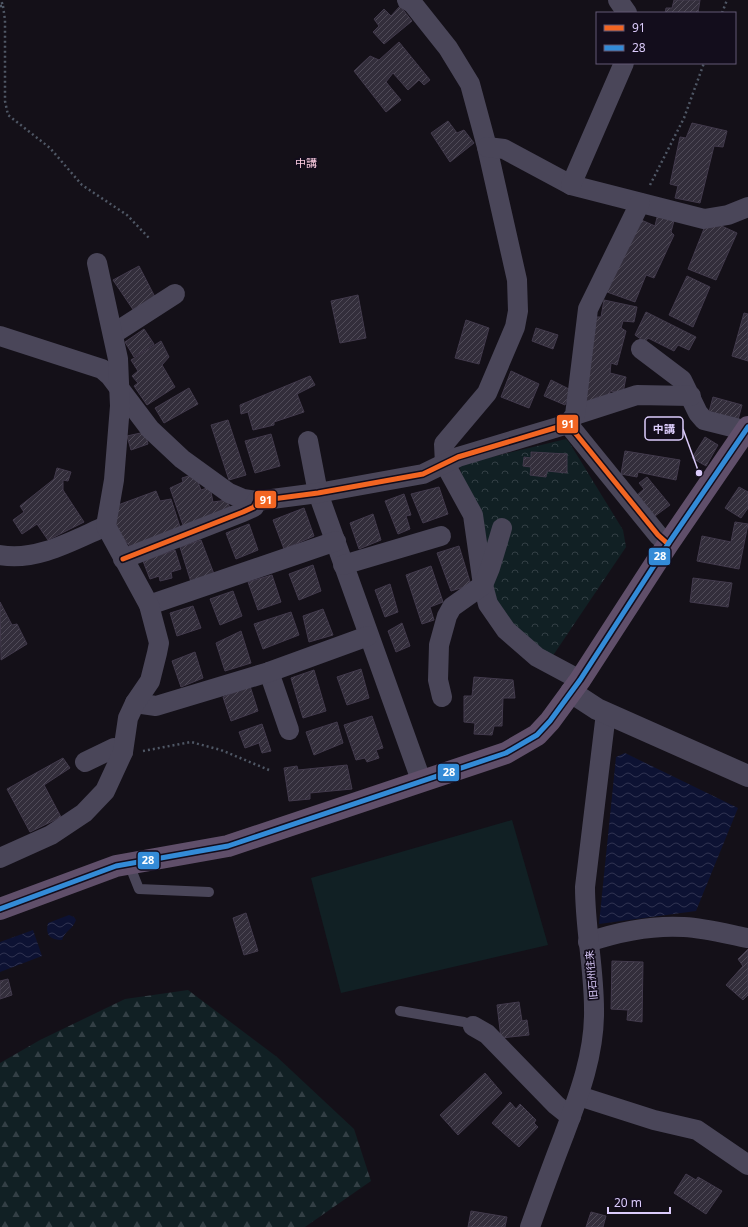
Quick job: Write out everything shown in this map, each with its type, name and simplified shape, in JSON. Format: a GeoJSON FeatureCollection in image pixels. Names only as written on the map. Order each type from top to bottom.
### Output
{"type":"FeatureCollection","features":[{"type":"Feature","properties":{"kind":"main road"},"geometry":{"type":"LineString","coordinates":[[0,909],[88,875],[130,864],[228,846],[421,780],[506,753],[537,735],[576,686],[668,544],[747,430]]}},
{"type":"Feature","properties":{"kind":"street"},"geometry":{"type":"LineString","coordinates":[[407,0],[413,4],[448,48],[470,84],[487,147],[517,280],[518,311],[515,327],[487,393],[444,444],[445,464],[472,515],[483,585],[488,604],[506,630],[576,686],[590,705],[748,776]]}},
{"type":"Feature","properties":{"kind":"street"},"geometry":{"type":"LineString","coordinates":[[618,0],[626,12]]}},
{"type":"Feature","properties":{"kind":"street"},"geometry":{"type":"LineString","coordinates":[[571,185],[624,64]]}},
{"type":"Feature","properties":{"kind":"street"},"geometry":{"type":"LineString","coordinates":[[487,147],[504,149],[571,185],[640,204],[704,219],[728,215],[748,207]]}},
{"type":"Feature","properties":{"kind":"street"},"geometry":{"type":"LineString","coordinates":[[640,204],[588,309],[572,419],[658,535],[668,544]]}},
{"type":"Feature","properties":{"kind":"street"},"geometry":{"type":"LineString","coordinates":[[0,858],[51,835],[84,812],[105,791],[123,752],[128,718],[135,703],[150,681],[157,653],[158,643],[149,605],[106,526],[114,480],[119,434],[119,370],[113,334],[97,263]]}},
{"type":"Feature","properties":{"kind":"street"},"geometry":{"type":"LineString","coordinates":[[113,334],[175,294]]}},
{"type":"Feature","properties":{"kind":"street"},"geometry":{"type":"LineString","coordinates":[[0,336],[102,369],[150,430],[182,458],[229,492],[243,499],[257,501],[318,493],[423,474],[458,457],[572,419],[636,395],[691,396]]}},
{"type":"Feature","properties":{"kind":"street"},"geometry":{"type":"LineString","coordinates":[[641,349],[682,380],[698,413],[704,420],[747,430]]}},
{"type":"Feature","properties":{"kind":"street"},"geometry":{"type":"LineString","coordinates":[[308,441],[318,493],[368,636],[421,780]]}},
{"type":"Feature","properties":{"kind":"street"},"geometry":{"type":"LineString","coordinates":[[123,558],[243,512],[254,507],[257,501]]}},
{"type":"Feature","properties":{"kind":"street"},"geometry":{"type":"LineString","coordinates":[[0,555],[12,556],[48,551],[106,526]]}},
{"type":"Feature","properties":{"kind":"street"},"geometry":{"type":"LineString","coordinates":[[442,697],[438,680],[439,645],[447,616],[452,607],[483,585],[490,568],[502,528]]}},
{"type":"Feature","properties":{"kind":"street"},"geometry":{"type":"LineString","coordinates":[[343,565],[441,536]]}},
{"type":"Feature","properties":{"kind":"street"},"geometry":{"type":"LineString","coordinates":[[149,605],[336,541]]}},
{"type":"Feature","properties":{"kind":"street"},"geometry":{"type":"LineString","coordinates":[[135,703],[156,706],[269,672],[368,636]]}},
{"type":"Feature","properties":{"kind":"street"},"geometry":{"type":"LineString","coordinates":[[269,672],[289,730]]}},
{"type":"Feature","properties":{"kind":"street","name":"旧石州往来"},"geometry":{"type":"LineString","coordinates":[[530,1227],[579,1096],[589,1054],[594,1008],[585,916],[585,887],[606,713]]}},
{"type":"Feature","properties":{"kind":"street"},"geometry":{"type":"LineString","coordinates":[[85,762],[114,748],[123,752]]}},
{"type":"Feature","properties":{"kind":"street"},"geometry":{"type":"LineString","coordinates":[[588,942],[651,928],[686,926],[748,938]]}},
{"type":"Feature","properties":{"kind":"street"},"geometry":{"type":"LineString","coordinates":[[473,1026],[487,1034],[556,1105],[571,1117]]}},
{"type":"Feature","properties":{"kind":"street"},"geometry":{"type":"LineString","coordinates":[[579,1096],[654,1120],[697,1130],[748,1165]]}},
{"type":"Feature","properties":{"kind":"lane"},"geometry":{"type":"LineString","coordinates":[[130,864],[140,889],[208,892]]}},
{"type":"Feature","properties":{"kind":"lane"},"geometry":{"type":"LineString","coordinates":[[400,1011],[464,1022],[473,1026]]}},
{"type":"Feature","properties":{"kind":"path"},"geometry":{"type":"LineString","coordinates":[[1,0],[5,20],[5,101],[8,116],[50,148],[82,185],[127,215],[149,238]]}},
{"type":"Feature","properties":{"kind":"path"},"geometry":{"type":"LineString","coordinates":[[722,12],[727,0]]}},
{"type":"Feature","properties":{"kind":"path"},"geometry":{"type":"LineString","coordinates":[[640,204],[684,118],[704,64]]}},
{"type":"Feature","properties":{"kind":"path"},"geometry":{"type":"LineString","coordinates":[[123,752],[136,752],[191,742],[221,750],[269,770]]}},
{"type":"Feature","properties":{"kind":"green space"},"geometry":{"type":"Polygon","coordinates":[[[566,439],[623,530],[626,547],[552,657],[509,625],[494,595],[459,465],[566,439]]]}},
{"type":"Feature","properties":{"kind":"green space"},"geometry":{"type":"Polygon","coordinates":[[[512,820],[548,945],[341,993],[311,878],[512,820]]]}},
{"type":"Feature","properties":{"kind":"green space"},"geometry":{"type":"Polygon","coordinates":[[[188,990],[277,1057],[354,1129],[371,1181],[305,1227],[0,1227],[0,1063],[40,1040],[125,999],[188,990]]]}},
{"type":"Feature","properties":{"kind":"water"},"geometry":{"type":"Polygon","coordinates":[[[625,753],[738,808],[696,911],[599,924],[616,757],[625,753]]]}},
{"type":"Feature","properties":{"kind":"water"},"geometry":{"type":"Polygon","coordinates":[[[69,915],[74,917],[76,920],[62,940],[54,939],[49,936],[47,931],[48,923],[69,915]]]}},
{"type":"Feature","properties":{"kind":"water"},"geometry":{"type":"Polygon","coordinates":[[[33,930],[42,956],[0,972],[0,942],[33,930]]]}},
{"type":"Feature","properties":{"kind":"building"},"geometry":{"type":"Polygon","coordinates":[[[674,0],[700,0],[698,12],[665,12],[666,8],[672,8],[674,0]]]}},
{"type":"Feature","properties":{"kind":"building"},"geometry":{"type":"Polygon","coordinates":[[[400,6],[412,21],[384,44],[373,32],[379,26],[374,19],[384,9],[391,16],[400,6]]]}},
{"type":"Feature","properties":{"kind":"building"},"geometry":{"type":"Polygon","coordinates":[[[399,42],[430,80],[424,85],[419,80],[408,90],[393,73],[386,82],[401,100],[386,112],[354,71],[370,56],[379,60],[399,42]]]}},
{"type":"Feature","properties":{"kind":"building"},"geometry":{"type":"Polygon","coordinates":[[[448,121],[457,133],[464,130],[474,143],[450,162],[431,133],[448,121]]]}},
{"type":"Feature","properties":{"kind":"building"},"geometry":{"type":"Polygon","coordinates":[[[692,123],[727,131],[723,147],[714,146],[700,203],[675,198],[678,186],[670,184],[680,137],[686,138],[692,123]]]}},
{"type":"Feature","properties":{"kind":"building"},"geometry":{"type":"Polygon","coordinates":[[[658,213],[675,217],[671,232],[674,235],[654,278],[646,275],[635,302],[607,292],[639,219],[655,226],[658,213]]]}},
{"type":"Feature","properties":{"kind":"building"},"geometry":{"type":"Polygon","coordinates":[[[715,223],[737,233],[716,280],[688,269],[705,226],[712,228],[715,223]]]}},
{"type":"Feature","properties":{"kind":"building"},"geometry":{"type":"Polygon","coordinates":[[[139,266],[155,297],[134,311],[113,280],[139,266]]]}},
{"type":"Feature","properties":{"kind":"building"},"geometry":{"type":"Polygon","coordinates":[[[687,276],[710,287],[693,327],[669,315],[687,276]]]}},
{"type":"Feature","properties":{"kind":"building"},"geometry":{"type":"Polygon","coordinates":[[[358,295],[366,338],[340,343],[331,301],[358,295]]]}},
{"type":"Feature","properties":{"kind":"building"},"geometry":{"type":"Polygon","coordinates":[[[604,300],[637,307],[634,322],[623,321],[621,328],[626,331],[617,365],[611,363],[610,373],[626,377],[623,393],[610,391],[610,399],[596,397],[594,404],[583,401],[594,317],[601,317],[604,300]]]}},
{"type":"Feature","properties":{"kind":"building"},"geometry":{"type":"Polygon","coordinates":[[[646,312],[696,337],[689,350],[678,345],[674,351],[648,338],[645,342],[635,335],[646,312]]]}},
{"type":"Feature","properties":{"kind":"building"},"geometry":{"type":"Polygon","coordinates":[[[744,313],[748,314],[748,361],[732,356],[744,313]]]}},
{"type":"Feature","properties":{"kind":"building"},"geometry":{"type":"Polygon","coordinates":[[[466,320],[489,328],[479,364],[455,358],[466,320]]]}},
{"type":"Feature","properties":{"kind":"building"},"geometry":{"type":"Polygon","coordinates":[[[536,328],[558,335],[553,349],[532,341],[536,328]]]}},
{"type":"Feature","properties":{"kind":"building"},"geometry":{"type":"Polygon","coordinates":[[[144,329],[154,344],[134,357],[125,342],[144,329]]]}},
{"type":"Feature","properties":{"kind":"building"},"geometry":{"type":"Polygon","coordinates":[[[161,341],[169,357],[162,365],[175,387],[147,405],[134,386],[138,383],[132,376],[138,371],[131,360],[161,341]]]}},
{"type":"Feature","properties":{"kind":"building"},"geometry":{"type":"Polygon","coordinates":[[[511,371],[539,384],[529,408],[501,397],[511,371]]]}},
{"type":"Feature","properties":{"kind":"building"},"geometry":{"type":"Polygon","coordinates":[[[310,376],[315,385],[297,394],[304,412],[274,422],[274,425],[253,430],[248,412],[241,414],[240,405],[310,376]]]}},
{"type":"Feature","properties":{"kind":"building"},"geometry":{"type":"Polygon","coordinates":[[[551,380],[571,390],[565,405],[544,396],[551,380]]]}},
{"type":"Feature","properties":{"kind":"building"},"geometry":{"type":"Polygon","coordinates":[[[189,388],[198,404],[164,423],[155,408],[189,388]]]}},
{"type":"Feature","properties":{"kind":"building"},"geometry":{"type":"Polygon","coordinates":[[[713,397],[742,405],[738,420],[709,412],[713,397]]]}},
{"type":"Feature","properties":{"kind":"building"},"geometry":{"type":"Polygon","coordinates":[[[228,420],[246,475],[229,480],[211,425],[228,420]]]}},
{"type":"Feature","properties":{"kind":"building"},"geometry":{"type":"Polygon","coordinates":[[[145,432],[148,444],[131,450],[127,436],[145,432]]]}},
{"type":"Feature","properties":{"kind":"building"},"geometry":{"type":"Polygon","coordinates":[[[271,434],[280,466],[255,473],[245,441],[271,434]]]}},
{"type":"Feature","properties":{"kind":"building"},"geometry":{"type":"Polygon","coordinates":[[[705,437],[718,445],[706,466],[692,458],[705,437]]]}},
{"type":"Feature","properties":{"kind":"building"},"geometry":{"type":"Polygon","coordinates":[[[625,451],[680,460],[676,480],[638,472],[637,477],[621,474],[625,451]]]}},
{"type":"Feature","properties":{"kind":"building"},"geometry":{"type":"Polygon","coordinates":[[[531,452],[567,454],[567,473],[547,471],[546,477],[530,475],[531,467],[523,466],[524,457],[531,458],[531,452]]]}},
{"type":"Feature","properties":{"kind":"building"},"geometry":{"type":"Polygon","coordinates":[[[57,468],[71,472],[68,481],[63,480],[63,490],[84,522],[48,540],[37,524],[22,534],[13,520],[24,512],[20,506],[54,479],[57,468]]]}},
{"type":"Feature","properties":{"kind":"building"},"geometry":{"type":"Polygon","coordinates":[[[195,474],[201,490],[210,487],[213,502],[227,500],[231,511],[184,528],[170,488],[183,482],[182,478],[195,474]]]}},
{"type":"Feature","properties":{"kind":"building"},"geometry":{"type":"Polygon","coordinates":[[[647,477],[670,505],[655,516],[636,496],[644,489],[639,483],[647,477]]]}},
{"type":"Feature","properties":{"kind":"building"},"geometry":{"type":"Polygon","coordinates":[[[439,487],[448,514],[423,523],[411,494],[439,487]]]}},
{"type":"Feature","properties":{"kind":"building"},"geometry":{"type":"Polygon","coordinates":[[[739,487],[748,492],[748,508],[741,518],[725,508],[739,487]]]}},
{"type":"Feature","properties":{"kind":"building"},"geometry":{"type":"Polygon","coordinates":[[[156,491],[160,501],[171,499],[181,530],[131,548],[112,523],[118,505],[156,491]]]}},
{"type":"Feature","properties":{"kind":"building"},"geometry":{"type":"Polygon","coordinates":[[[404,494],[411,515],[406,516],[410,529],[398,534],[385,501],[404,494]]]}},
{"type":"Feature","properties":{"kind":"building"},"geometry":{"type":"Polygon","coordinates":[[[304,508],[314,536],[284,549],[273,520],[304,508]]]}},
{"type":"Feature","properties":{"kind":"building"},"geometry":{"type":"Polygon","coordinates":[[[373,514],[381,540],[359,549],[350,523],[373,514]]]}},
{"type":"Feature","properties":{"kind":"building"},"geometry":{"type":"Polygon","coordinates":[[[735,522],[748,524],[739,569],[697,561],[702,536],[731,542],[735,522]]]}},
{"type":"Feature","properties":{"kind":"building"},"geometry":{"type":"Polygon","coordinates":[[[249,524],[258,550],[236,559],[226,533],[249,524]]]}},
{"type":"Feature","properties":{"kind":"building"},"geometry":{"type":"Polygon","coordinates":[[[201,540],[214,574],[191,582],[180,547],[201,540]]]}},
{"type":"Feature","properties":{"kind":"building"},"geometry":{"type":"Polygon","coordinates":[[[459,546],[471,585],[451,591],[437,553],[459,546]]]}},
{"type":"Feature","properties":{"kind":"building"},"geometry":{"type":"Polygon","coordinates":[[[175,550],[181,569],[171,572],[172,578],[160,581],[159,576],[150,579],[143,561],[175,550]]]}},
{"type":"Feature","properties":{"kind":"building"},"geometry":{"type":"Polygon","coordinates":[[[313,565],[321,591],[299,600],[289,574],[313,565]]]}},
{"type":"Feature","properties":{"kind":"building"},"geometry":{"type":"Polygon","coordinates":[[[431,566],[443,602],[430,607],[434,620],[422,624],[406,575],[431,566]]]}},
{"type":"Feature","properties":{"kind":"building"},"geometry":{"type":"Polygon","coordinates":[[[272,575],[281,602],[258,610],[248,582],[272,575]]]}},
{"type":"Feature","properties":{"kind":"building"},"geometry":{"type":"Polygon","coordinates":[[[693,578],[732,583],[728,607],[690,602],[693,578]]]}},
{"type":"Feature","properties":{"kind":"building"},"geometry":{"type":"Polygon","coordinates":[[[390,584],[398,612],[385,617],[375,590],[390,584]]]}},
{"type":"Feature","properties":{"kind":"building"},"geometry":{"type":"Polygon","coordinates":[[[233,591],[242,616],[220,625],[210,599],[233,591]]]}},
{"type":"Feature","properties":{"kind":"building"},"geometry":{"type":"Polygon","coordinates":[[[0,602],[12,625],[17,624],[27,644],[1,660],[0,602]]]}},
{"type":"Feature","properties":{"kind":"building"},"geometry":{"type":"Polygon","coordinates":[[[193,606],[201,628],[177,636],[170,613],[193,606]]]}},
{"type":"Feature","properties":{"kind":"building"},"geometry":{"type":"Polygon","coordinates":[[[323,609],[333,635],[309,642],[303,616],[323,609]]]}},
{"type":"Feature","properties":{"kind":"building"},"geometry":{"type":"Polygon","coordinates":[[[291,612],[299,635],[263,649],[254,624],[291,612]]]}},
{"type":"Feature","properties":{"kind":"building"},"geometry":{"type":"Polygon","coordinates":[[[402,623],[410,646],[396,652],[388,631],[402,623]]]}},
{"type":"Feature","properties":{"kind":"building"},"geometry":{"type":"Polygon","coordinates":[[[241,631],[251,663],[225,671],[216,643],[241,631]]]}},
{"type":"Feature","properties":{"kind":"building"},"geometry":{"type":"Polygon","coordinates":[[[195,652],[203,678],[181,687],[172,661],[195,652]]]}},
{"type":"Feature","properties":{"kind":"building"},"geometry":{"type":"Polygon","coordinates":[[[361,669],[369,698],[347,705],[337,677],[361,669]]]}},
{"type":"Feature","properties":{"kind":"building"},"geometry":{"type":"Polygon","coordinates":[[[314,670],[326,711],[303,718],[291,678],[314,670]]]}},
{"type":"Feature","properties":{"kind":"building"},"geometry":{"type":"Polygon","coordinates":[[[474,677],[513,680],[515,698],[503,698],[502,726],[494,726],[492,735],[474,734],[475,723],[464,722],[464,696],[472,696],[474,677]]]}},
{"type":"Feature","properties":{"kind":"building"},"geometry":{"type":"Polygon","coordinates":[[[250,686],[258,711],[231,721],[223,697],[250,686]]]}},
{"type":"Feature","properties":{"kind":"building"},"geometry":{"type":"Polygon","coordinates":[[[372,716],[383,748],[376,750],[379,758],[367,762],[365,758],[356,760],[344,725],[372,716]]]}},
{"type":"Feature","properties":{"kind":"building"},"geometry":{"type":"Polygon","coordinates":[[[337,722],[343,743],[314,755],[306,732],[337,722]]]}},
{"type":"Feature","properties":{"kind":"building"},"geometry":{"type":"Polygon","coordinates":[[[262,724],[271,751],[262,753],[259,743],[245,748],[239,732],[262,724]]]}},
{"type":"Feature","properties":{"kind":"building"},"geometry":{"type":"Polygon","coordinates":[[[63,758],[70,768],[44,785],[61,817],[30,832],[7,789],[63,758]]]}},
{"type":"Feature","properties":{"kind":"building"},"geometry":{"type":"Polygon","coordinates":[[[347,765],[352,789],[310,793],[310,799],[289,801],[284,768],[297,766],[298,770],[347,765]]]}},
{"type":"Feature","properties":{"kind":"building"},"geometry":{"type":"Polygon","coordinates":[[[246,913],[258,951],[244,955],[233,918],[246,913]]]}},
{"type":"Feature","properties":{"kind":"building"},"geometry":{"type":"Polygon","coordinates":[[[748,949],[748,995],[743,1000],[726,985],[743,966],[738,959],[748,949]]]}},
{"type":"Feature","properties":{"kind":"building"},"geometry":{"type":"Polygon","coordinates":[[[612,961],[643,962],[642,1022],[627,1020],[628,1010],[611,1009],[612,961]]]}},
{"type":"Feature","properties":{"kind":"building"},"geometry":{"type":"Polygon","coordinates":[[[8,979],[12,995],[0,999],[0,981],[8,979]]]}},
{"type":"Feature","properties":{"kind":"building"},"geometry":{"type":"Polygon","coordinates":[[[519,1002],[522,1021],[527,1020],[529,1035],[501,1038],[497,1005],[519,1002]]]}},
{"type":"Feature","properties":{"kind":"building"},"geometry":{"type":"Polygon","coordinates":[[[485,1073],[502,1093],[458,1135],[440,1115],[485,1073]]]}},
{"type":"Feature","properties":{"kind":"building"},"geometry":{"type":"Polygon","coordinates":[[[510,1102],[516,1109],[520,1104],[536,1120],[534,1123],[538,1127],[519,1147],[492,1123],[510,1102]]]}},
{"type":"Feature","properties":{"kind":"building"},"geometry":{"type":"Polygon","coordinates":[[[686,1174],[696,1180],[698,1177],[722,1191],[706,1214],[674,1193],[686,1174]]]}},
{"type":"Feature","properties":{"kind":"building"},"geometry":{"type":"Polygon","coordinates":[[[471,1211],[507,1217],[505,1227],[468,1227],[471,1211]]]}},
{"type":"Feature","properties":{"kind":"building"},"geometry":{"type":"Polygon","coordinates":[[[591,1212],[606,1216],[603,1227],[586,1227],[591,1212]]]}},
{"type":"Feature","properties":{"kind":"transit line","name":"91"},"geometry":{"type":"LineString","coordinates":[[123,559],[243,512],[254,507],[257,501],[318,493],[423,474],[458,457],[568,424],[658,535],[668,544]]}},
{"type":"Feature","properties":{"kind":"transit line","name":"28"},"geometry":{"type":"LineString","coordinates":[[0,909],[116,866],[228,846],[506,753],[537,735],[550,721],[580,680],[668,544],[748,427]]}},
{"type":"Feature","properties":{"kind":"place","name":"中講"},"geometry":{"type":"Point","coordinates":[699,473]}},
{"type":"Feature","properties":{"kind":"district","name":"中講"},"geometry":{"type":"Point","coordinates":[306,162]}}]}
